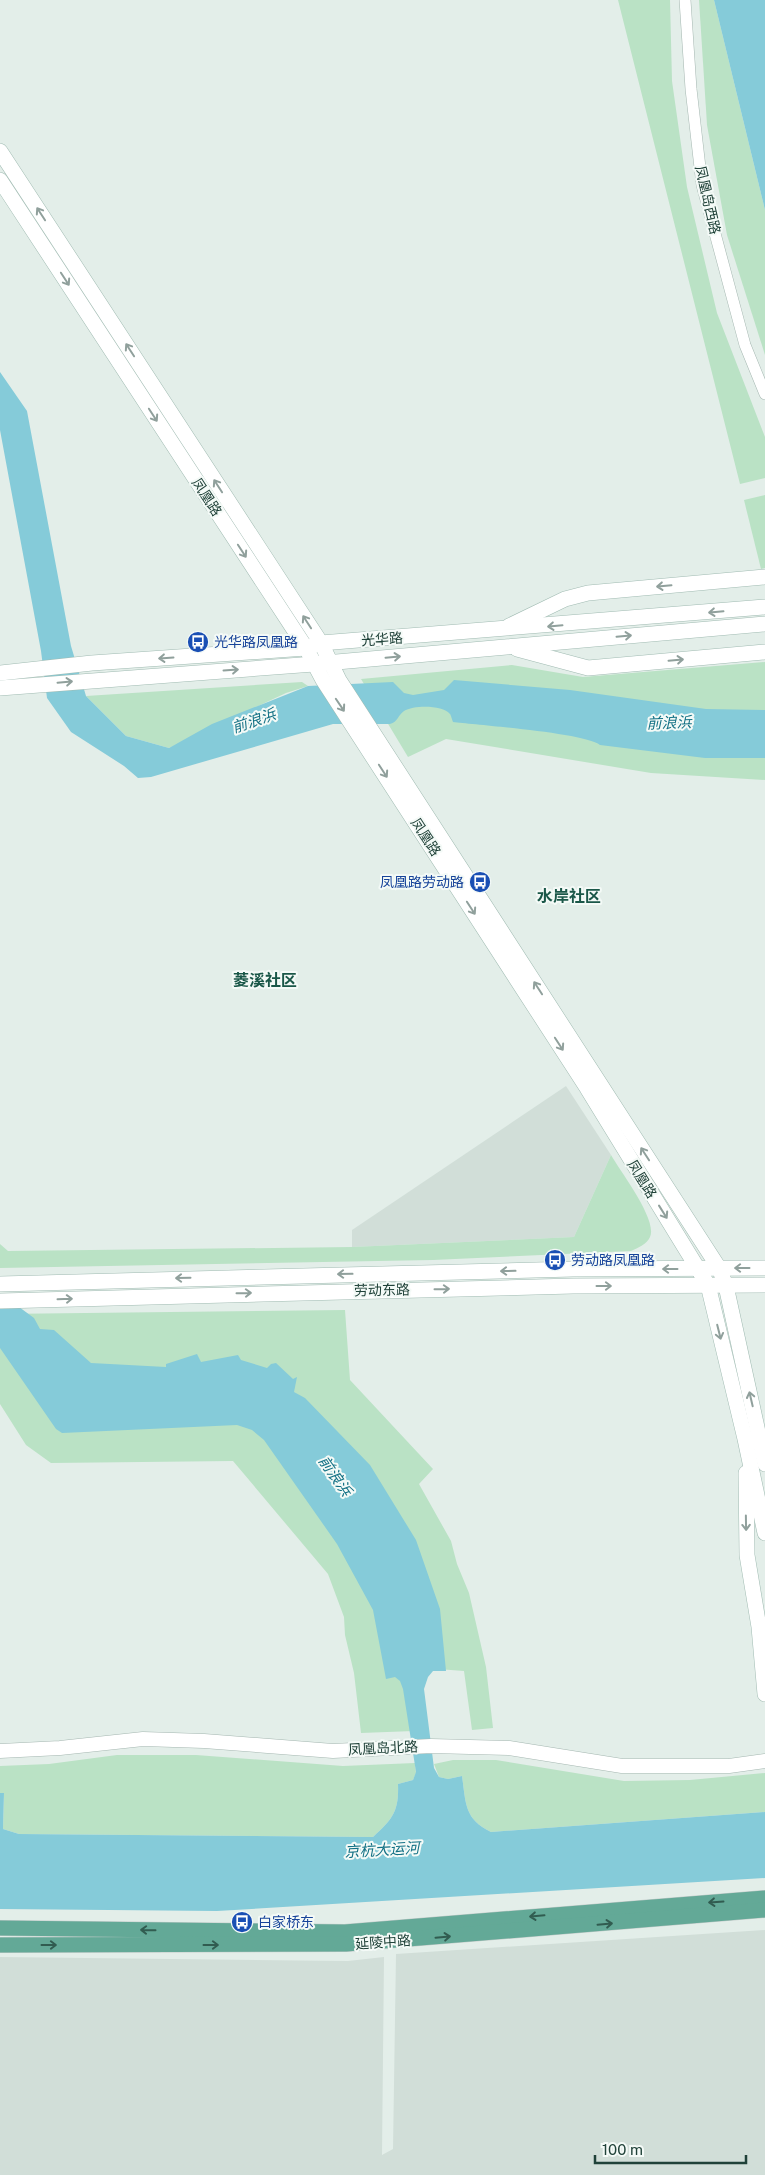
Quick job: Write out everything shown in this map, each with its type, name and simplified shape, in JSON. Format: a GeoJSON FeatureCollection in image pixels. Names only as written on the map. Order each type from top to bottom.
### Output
{"type":"FeatureCollection","features":[{"type":"Feature","properties":{"kind":"main road","name":"凤凰路"},"geometry":{"type":"LineString","coordinates":[[0,151],[321,643],[339,680],[719,1268],[726,1286],[752,1437],[765,1533]]}},
{"type":"Feature","properties":{"kind":"main road","name":"凤凰路"},"geometry":{"type":"LineString","coordinates":[[0,180],[306,648],[323,680],[587,1088],[698,1268],[708,1285],[752,1437],[765,1464]]}},
{"type":"Feature","properties":{"kind":"main road"},"geometry":{"type":"LineString","coordinates":[[499,630],[565,599],[588,593],[765,577]]}},
{"type":"Feature","properties":{"kind":"main road","name":"光华路"},"geometry":{"type":"LineString","coordinates":[[0,673],[92,663],[306,648],[321,643],[765,607]]}},
{"type":"Feature","properties":{"kind":"main road","name":"光华路"},"geometry":{"type":"LineString","coordinates":[[0,688],[314,664],[765,624]]}},
{"type":"Feature","properties":{"kind":"main road"},"geometry":{"type":"LineString","coordinates":[[508,647],[588,668],[765,652]]}},
{"type":"Feature","properties":{"kind":"main road","name":"劳动东路"},"geometry":{"type":"LineString","coordinates":[[0,1284],[545,1270],[765,1268]]}},
{"type":"Feature","properties":{"kind":"main road","name":"劳动东路"},"geometry":{"type":"LineString","coordinates":[[0,1301],[573,1286],[765,1285]]}},
{"type":"Feature","properties":{"kind":"main road"},"geometry":{"type":"LineString","coordinates":[[752,1437],[765,1450]]}},
{"type":"Feature","properties":{"kind":"main road"},"geometry":{"type":"LineString","coordinates":[[752,1437],[747,1554],[759,1627],[765,1694]]}},
{"type":"Feature","properties":{"kind":"main road","name":"延陵中路"},"geometry":{"type":"LineString","coordinates":[[0,1928],[345,1932],[765,1898]]}},
{"type":"Feature","properties":{"kind":"main road","name":"延陵中路"},"geometry":{"type":"LineString","coordinates":[[0,1944],[346,1944],[765,1910]]}},
{"type":"Feature","properties":{"kind":"street","name":"凤凰岛西路"},"geometry":{"type":"LineString","coordinates":[[685,0],[691,89],[702,185],[745,345],[765,394]]}},
{"type":"Feature","properties":{"kind":"street","name":"凤凰岛北路"},"geometry":{"type":"LineString","coordinates":[[0,1751],[60,1748],[143,1739],[204,1741],[333,1750],[431,1746],[509,1748],[622,1766],[728,1766],[765,1762]]}},
{"type":"Feature","properties":{"kind":"shaded area"},"geometry":{"type":"Polygon","coordinates":[[[566,1086],[611,1155],[574,1237],[352,1247],[352,1230],[566,1086]]]}},
{"type":"Feature","properties":{"kind":"shaded area"},"geometry":{"type":"Polygon","coordinates":[[[765,1930],[765,2175],[0,2175],[0,1957],[348,1961],[384,1957],[382,2155],[393,2149],[396,1954],[765,1930]]]}},
{"type":"Feature","properties":{"kind":"green space"},"geometry":{"type":"Polygon","coordinates":[[[618,0],[670,0],[672,81],[687,187],[717,313],[765,437],[765,478],[740,484],[618,0]]]}},
{"type":"Feature","properties":{"kind":"green space"},"geometry":{"type":"Polygon","coordinates":[[[699,0],[714,0],[765,210],[765,355],[727,235],[707,125],[699,0]]]}},
{"type":"Feature","properties":{"kind":"green space"},"geometry":{"type":"Polygon","coordinates":[[[765,495],[765,568],[761,569],[744,500],[765,495]]]}},
{"type":"Feature","properties":{"kind":"green space"},"geometry":{"type":"Polygon","coordinates":[[[765,662],[765,780],[651,773],[446,739],[408,757],[361,679],[512,665],[583,677],[765,662]]]}},
{"type":"Feature","properties":{"kind":"green space"},"geometry":{"type":"Polygon","coordinates":[[[302,682],[308,686],[286,693],[169,748],[126,736],[86,696],[302,682]]]}},
{"type":"Feature","properties":{"kind":"green space"},"geometry":{"type":"Polygon","coordinates":[[[611,1155],[649,1219],[650,1237],[647,1242],[631,1251],[433,1260],[0,1268],[0,1244],[8,1251],[352,1247],[574,1237],[611,1155]]]}},
{"type":"Feature","properties":{"kind":"green space"},"geometry":{"type":"Polygon","coordinates":[[[345,1310],[350,1380],[433,1469],[419,1484],[451,1541],[457,1564],[469,1593],[486,1667],[493,1728],[472,1730],[464,1671],[424,1668],[414,1731],[361,1733],[354,1673],[345,1635],[344,1617],[328,1574],[233,1461],[51,1463],[26,1445],[0,1404],[0,1314],[345,1310]]]}},
{"type":"Feature","properties":{"kind":"green space"},"geometry":{"type":"Polygon","coordinates":[[[117,1755],[196,1755],[343,1766],[415,1763],[416,1773],[413,1780],[398,1784],[396,1808],[390,1819],[373,1837],[19,1834],[3,1829],[4,1793],[0,1793],[0,1766],[49,1764],[117,1755]]]}},
{"type":"Feature","properties":{"kind":"green space"},"geometry":{"type":"Polygon","coordinates":[[[453,1760],[496,1760],[624,1781],[690,1780],[765,1773],[765,1812],[491,1832],[482,1827],[471,1816],[466,1802],[462,1776],[448,1779],[439,1777],[434,1764],[453,1760]]]}},
{"type":"Feature","properties":{"kind":"water"},"geometry":{"type":"Polygon","coordinates":[[[714,0],[765,0],[765,210],[714,0]]]}},
{"type":"Feature","properties":{"kind":"water","name":"前浪浜"},"geometry":{"type":"Polygon","coordinates":[[[0,372],[27,411],[71,646],[86,696],[126,736],[169,748],[212,724],[308,686],[393,682],[404,693],[413,695],[444,690],[454,680],[570,690],[706,709],[765,710],[765,758],[705,758],[600,745],[553,733],[453,722],[446,711],[421,707],[404,711],[395,722],[390,724],[333,724],[151,777],[138,778],[124,766],[71,732],[47,698],[41,651],[0,430],[0,372]]]}},
{"type":"Feature","properties":{"kind":"water"},"geometry":{"type":"Polygon","coordinates":[[[0,1293],[34,1318],[40,1329],[54,1330],[91,1363],[166,1367],[166,1364],[197,1354],[201,1362],[238,1355],[241,1360],[267,1368],[271,1364],[276,1363],[293,1379],[297,1377],[294,1392],[305,1398],[370,1465],[416,1540],[440,1609],[446,1671],[433,1671],[428,1677],[424,1689],[434,1768],[439,1777],[448,1779],[462,1776],[468,1809],[471,1816],[482,1827],[491,1832],[765,1812],[765,1878],[217,1911],[0,1909],[0,1793],[4,1793],[3,1829],[19,1834],[373,1837],[390,1819],[396,1808],[398,1784],[413,1780],[416,1772],[403,1689],[400,1681],[395,1677],[386,1679],[373,1610],[337,1544],[264,1440],[252,1430],[237,1425],[62,1433],[56,1429],[0,1348],[0,1293]]]}},
{"type":"Feature","properties":{"kind":"place","name":"光华路凤凰路"},"geometry":{"type":"Point","coordinates":[198,642]}},
{"type":"Feature","properties":{"kind":"place","name":"凤凰路劳动路"},"geometry":{"type":"Point","coordinates":[480,882]}},
{"type":"Feature","properties":{"kind":"place","name":"劳动路凤凰路"},"geometry":{"type":"Point","coordinates":[555,1260]}},
{"type":"Feature","properties":{"kind":"place","name":"白家桥东"},"geometry":{"type":"Point","coordinates":[242,1922]}},
{"type":"Feature","properties":{"kind":"district","name":"水岸社区"},"geometry":{"type":"Point","coordinates":[569,896]}},
{"type":"Feature","properties":{"kind":"district","name":"菱溪社区"},"geometry":{"type":"Point","coordinates":[265,980]}},
{"type":"Feature","properties":{"kind":"water label","name":"京杭大运河"},"geometry":{"type":"Point","coordinates":[382,1850]}}]}
